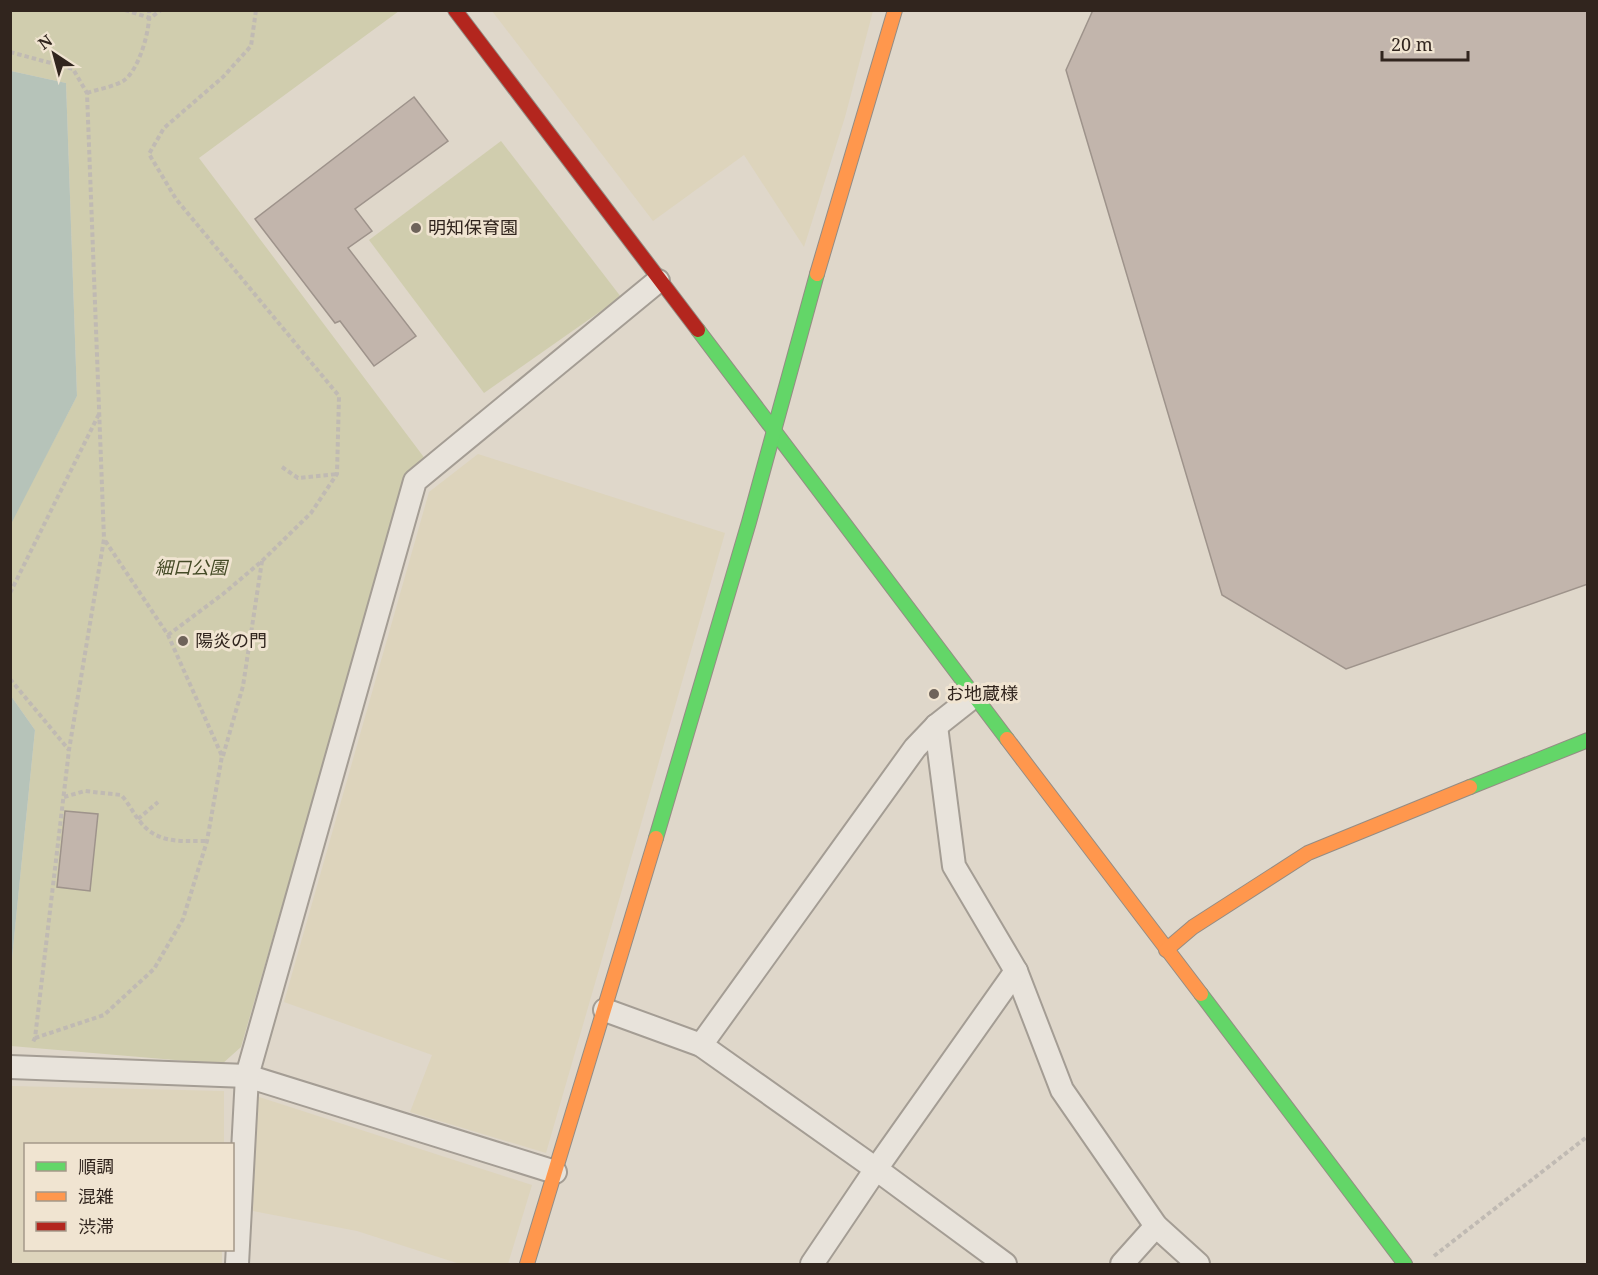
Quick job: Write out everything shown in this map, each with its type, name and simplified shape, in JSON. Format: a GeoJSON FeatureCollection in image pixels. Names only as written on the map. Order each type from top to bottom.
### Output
{"type":"FeatureCollection","features":[{"type":"Feature","properties":{"kind":"street"},"geometry":{"type":"LineString","coordinates":[[455,10],[658,281],[1406,1264]]}},
{"type":"Feature","properties":{"kind":"street"},"geometry":{"type":"LineString","coordinates":[[527,1264],[605,1010],[749,522],[798,337],[895,10]]}},
{"type":"Feature","properties":{"kind":"street"},"geometry":{"type":"LineString","coordinates":[[237,1264],[248,1077],[415,481],[658,281]]}},
{"type":"Feature","properties":{"kind":"street"},"geometry":{"type":"LineString","coordinates":[[701,1045],[915,748],[936,726],[974,696]]}},
{"type":"Feature","properties":{"kind":"street"},"geometry":{"type":"LineString","coordinates":[[936,726],[954,866],[1016,971],[1062,1090],[1156,1226],[1198,1264]]}},
{"type":"Feature","properties":{"kind":"street"},"geometry":{"type":"LineString","coordinates":[[1166,950],[1194,927],[1308,853],[1587,740]]}},
{"type":"Feature","properties":{"kind":"street"},"geometry":{"type":"LineString","coordinates":[[812,1264],[1016,971]]}},
{"type":"Feature","properties":{"kind":"street"},"geometry":{"type":"LineString","coordinates":[[605,1010],[701,1045],[1005,1264]]}},
{"type":"Feature","properties":{"kind":"street"},"geometry":{"type":"LineString","coordinates":[[13,1067],[248,1077],[555,1172]]}},
{"type":"Feature","properties":{"kind":"street"},"geometry":{"type":"LineString","coordinates":[[1122,1264],[1156,1226]]}},
{"type":"Feature","properties":{"kind":"path"},"geometry":{"type":"LineString","coordinates":[[125,10],[150,18]]}},
{"type":"Feature","properties":{"kind":"path"},"geometry":{"type":"LineString","coordinates":[[87,93],[124,80],[139,62],[150,18],[149,10]]}},
{"type":"Feature","properties":{"kind":"path"},"geometry":{"type":"LineString","coordinates":[[150,18],[161,10]]}},
{"type":"Feature","properties":{"kind":"path"},"geometry":{"type":"LineString","coordinates":[[168,635],[224,594],[262,561],[311,513],[337,474],[339,396],[176,199],[149,154],[164,128],[223,77],[251,46],[255,10]]}},
{"type":"Feature","properties":{"kind":"path"},"geometry":{"type":"LineString","coordinates":[[10,52],[73,69],[87,93],[104,539],[69,750],[35,1038],[13,1067]]}},
{"type":"Feature","properties":{"kind":"path"},"geometry":{"type":"LineString","coordinates":[[10,594],[100,411]]}},
{"type":"Feature","properties":{"kind":"path"},"geometry":{"type":"LineString","coordinates":[[282,468],[298,478],[337,474]]}},
{"type":"Feature","properties":{"kind":"path"},"geometry":{"type":"LineString","coordinates":[[104,539],[168,635],[222,756]]}},
{"type":"Feature","properties":{"kind":"path"},"geometry":{"type":"LineString","coordinates":[[35,1038],[104,1015],[154,969],[183,919],[207,841],[222,756],[243,686],[262,561]]}},
{"type":"Feature","properties":{"kind":"path"},"geometry":{"type":"LineString","coordinates":[[10,679],[69,750]]}},
{"type":"Feature","properties":{"kind":"path"},"geometry":{"type":"LineString","coordinates":[[64,797],[85,791],[122,795],[138,819],[153,834],[172,841],[207,841]]}},
{"type":"Feature","properties":{"kind":"path"},"geometry":{"type":"LineString","coordinates":[[138,819],[158,802]]}},
{"type":"Feature","properties":{"kind":"path"},"geometry":{"type":"LineString","coordinates":[[1429,1261],[1587,1136]]}},
{"type":"Feature","properties":{"kind":"shaded area"},"geometry":{"type":"Polygon","coordinates":[[[492,11],[873,11],[845,117],[804,247],[744,155],[653,221],[492,11]]]}},
{"type":"Feature","properties":{"kind":"shaded area"},"geometry":{"type":"Polygon","coordinates":[[[11,71],[66,83],[77,396],[11,524],[11,71]]]}},
{"type":"Feature","properties":{"kind":"shaded area"},"geometry":{"type":"Polygon","coordinates":[[[478,454],[725,533],[546,1153],[410,1112],[432,1055],[284,1002],[429,492],[478,454]]]}},
{"type":"Feature","properties":{"kind":"shaded area"},"geometry":{"type":"Polygon","coordinates":[[[11,696],[35,730],[11,968],[11,696]]]}},
{"type":"Feature","properties":{"kind":"shaded area"},"geometry":{"type":"Polygon","coordinates":[[[11,1086],[224,1091],[224,1143],[24,1143],[24,1251],[222,1251],[222,1264],[11,1264],[11,1086]]]}},
{"type":"Feature","properties":{"kind":"shaded area"},"geometry":{"type":"Polygon","coordinates":[[[256,1096],[532,1185],[508,1264],[460,1264],[357,1231],[253,1211],[256,1096]]]}},
{"type":"Feature","properties":{"kind":"green space","name":"細口公園"},"geometry":{"type":"Polygon","coordinates":[[[11,11],[399,11],[199,158],[426,460],[407,475],[241,1047],[222,1064],[11,1046],[11,968],[35,730],[11,696],[10,524],[77,396],[66,83],[11,71],[11,11]]]}},
{"type":"Feature","properties":{"kind":"green space"},"geometry":{"type":"Polygon","coordinates":[[[501,141],[621,297],[484,393],[369,240],[501,141]]]}},
{"type":"Feature","properties":{"kind":"building"},"geometry":{"type":"Polygon","coordinates":[[[1093,10],[1588,10],[1588,584],[1346,669],[1222,595],[1066,70],[1093,10]]]}},
{"type":"Feature","properties":{"kind":"building"},"geometry":{"type":"Polygon","coordinates":[[[414,97],[448,141],[355,209],[372,231],[348,248],[416,336],[374,366],[340,321],[335,323],[255,219],[414,97]]]}},
{"type":"Feature","properties":{"kind":"building"},"geometry":{"type":"Polygon","coordinates":[[[65,811],[98,814],[90,891],[57,887],[65,811]]]}},
{"type":"Feature","properties":{"kind":"traffic: fast"},"geometry":{"type":"LineString","coordinates":[[656,838],[749,522],[817,274]]}},
{"type":"Feature","properties":{"kind":"traffic: fast"},"geometry":{"type":"LineString","coordinates":[[698,330],[1007,739]]}},
{"type":"Feature","properties":{"kind":"traffic: fast"},"geometry":{"type":"LineString","coordinates":[[1470,787],[1588,740]]}},
{"type":"Feature","properties":{"kind":"traffic: fast"},"geometry":{"type":"LineString","coordinates":[[1201,994],[1405,1264]]}},
{"type":"Feature","properties":{"kind":"traffic: slow"},"geometry":{"type":"LineString","coordinates":[[817,274],[895,10]]}},
{"type":"Feature","properties":{"kind":"traffic: slow"},"geometry":{"type":"LineString","coordinates":[[1007,739],[1201,994]]}},
{"type":"Feature","properties":{"kind":"traffic: slow"},"geometry":{"type":"LineString","coordinates":[[1166,950],[1193,927],[1308,853],[1470,787]]}},
{"type":"Feature","properties":{"kind":"traffic: slow"},"geometry":{"type":"LineString","coordinates":[[527,1264],[656,838]]}},
{"type":"Feature","properties":{"kind":"traffic: jam"},"geometry":{"type":"LineString","coordinates":[[455,10],[698,330]]}},
{"type":"Feature","properties":{"kind":"place","name":"明知保育園"},"geometry":{"type":"Point","coordinates":[416,228]}},
{"type":"Feature","properties":{"kind":"place","name":"陽炎の門"},"geometry":{"type":"Point","coordinates":[183,641]}},
{"type":"Feature","properties":{"kind":"place","name":"お地蔵様"},"geometry":{"type":"Point","coordinates":[934,694]}}]}
